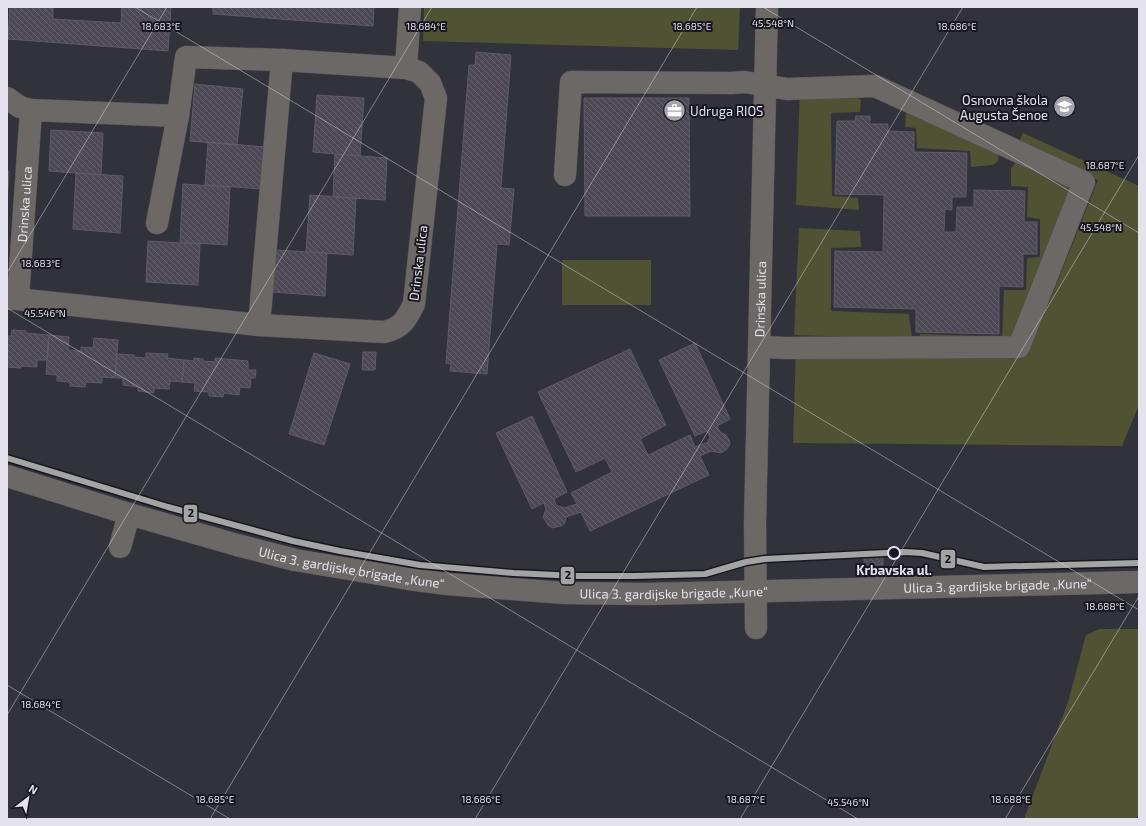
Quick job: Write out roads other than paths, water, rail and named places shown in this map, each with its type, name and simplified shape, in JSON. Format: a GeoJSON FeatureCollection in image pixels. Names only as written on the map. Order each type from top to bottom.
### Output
{"type":"FeatureCollection","features":[{"type":"Feature","properties":{"kind":"street"},"geometry":{"type":"LineString","coordinates":[[406,68],[410,7]]}},
{"type":"Feature","properties":{"kind":"street","name":"Drinska ulica"},"geometry":{"type":"LineString","coordinates":[[756,628],[755,523],[767,7]]}},
{"type":"Feature","properties":{"kind":"street","name":"Drinska ulica"},"geometry":{"type":"LineString","coordinates":[[31,110],[12,298],[259,325],[384,332],[396,329],[406,320],[414,304],[436,98],[430,83],[418,72],[406,68],[282,60],[186,57],[178,116],[156,223]]}},
{"type":"Feature","properties":{"kind":"street"},"geometry":{"type":"LineString","coordinates":[[259,325],[282,60]]}},
{"type":"Feature","properties":{"kind":"street"},"geometry":{"type":"LineString","coordinates":[[565,175],[571,82],[745,82],[787,89],[875,86],[1084,182],[1019,347],[760,347]]}},
{"type":"Feature","properties":{"kind":"street"},"geometry":{"type":"LineString","coordinates":[[7,98],[20,107],[31,110],[178,116]]}},
{"type":"Feature","properties":{"kind":"street","name":"Ulica 3. gardijske brigade „Kune“"},"geometry":{"type":"LineString","coordinates":[[7,476],[129,514],[295,560],[409,579],[564,593],[648,594],[1139,582]]}},
{"type":"Feature","properties":{"kind":"street"},"geometry":{"type":"LineString","coordinates":[[120,547],[129,514]]}},
{"type":"Feature","properties":{"kind":"place","name":"Osnovna škola Augusta Šenoe"},"geometry":{"type":"Point","coordinates":[1064,107]}},
{"type":"Feature","properties":{"kind":"place","name":"Udruga RIOS"},"geometry":{"type":"Point","coordinates":[675,111]}},
{"type":"Feature","properties":{"kind":"place","name":"Krbavska ul."},"geometry":{"type":"Point","coordinates":[894,553]}}]}
